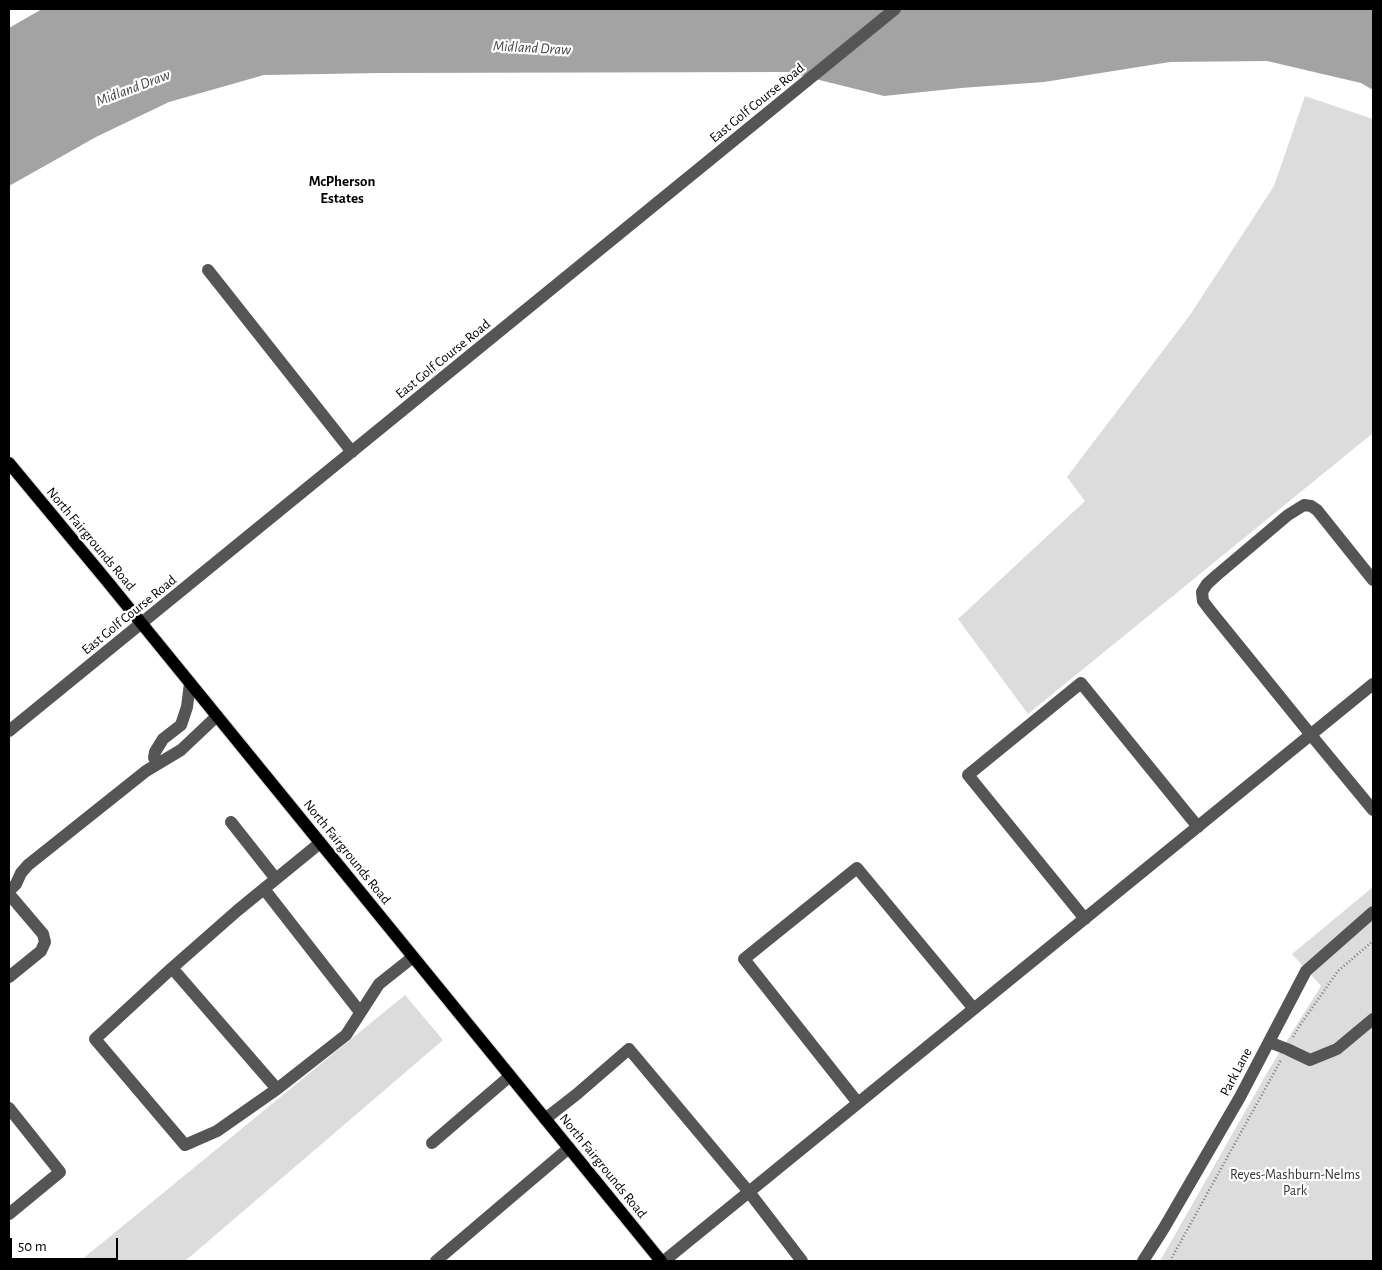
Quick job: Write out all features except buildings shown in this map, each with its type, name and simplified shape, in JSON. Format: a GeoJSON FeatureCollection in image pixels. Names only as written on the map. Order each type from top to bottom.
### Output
{"type":"FeatureCollection","features":[{"type":"Feature","properties":{"kind":"main road","name":"North Fairgrounds Road"},"geometry":{"type":"LineString","coordinates":[[9,463],[661,1261]]}},
{"type":"Feature","properties":{"kind":"street","name":"East Golf Course Road"},"geometry":{"type":"LineString","coordinates":[[9,731],[895,9]]}},
{"type":"Feature","properties":{"kind":"street"},"geometry":{"type":"LineString","coordinates":[[208,270],[352,452]]}},
{"type":"Feature","properties":{"kind":"street"},"geometry":{"type":"LineString","coordinates":[[1373,580],[1317,510],[1311,506],[1304,505],[1288,514],[1216,575],[1202,592],[1203,601],[1209,609],[1373,810]]}},
{"type":"Feature","properties":{"kind":"street"},"geometry":{"type":"LineString","coordinates":[[158,764],[154,758],[155,752],[163,739],[180,725],[187,707],[190,683]]}},
{"type":"Feature","properties":{"kind":"street"},"geometry":{"type":"LineString","coordinates":[[1085,919],[968,775],[1081,683],[1198,827]]}},
{"type":"Feature","properties":{"kind":"street"},"geometry":{"type":"LineString","coordinates":[[661,1261],[858,1104],[1373,684]]}},
{"type":"Feature","properties":{"kind":"street"},"geometry":{"type":"LineString","coordinates":[[9,977],[41,951],[45,942],[43,934],[9,892],[16,884],[21,873],[28,865],[146,771],[181,750],[217,716]]}},
{"type":"Feature","properties":{"kind":"street"},"geometry":{"type":"LineString","coordinates":[[230,822],[276,879]]}},
{"type":"Feature","properties":{"kind":"street"},"geometry":{"type":"LineString","coordinates":[[320,844],[172,968],[95,1039],[185,1145],[217,1131],[277,1089],[346,1035],[380,984],[414,957]]}},
{"type":"Feature","properties":{"kind":"street"},"geometry":{"type":"LineString","coordinates":[[858,1104],[744,960],[857,868],[974,1009]]}},
{"type":"Feature","properties":{"kind":"street"},"geometry":{"type":"LineString","coordinates":[[264,889],[360,1012]]}},
{"type":"Feature","properties":{"kind":"street","name":"Park Lane"},"geometry":{"type":"LineString","coordinates":[[1143,1261],[1230,1114],[1306,971],[1373,912]]}},
{"type":"Feature","properties":{"kind":"street"},"geometry":{"type":"LineString","coordinates":[[172,968],[277,1089]]}},
{"type":"Feature","properties":{"kind":"street"},"geometry":{"type":"LineString","coordinates":[[1269,1042],[1310,1060],[1336,1050],[1373,1019]]}},
{"type":"Feature","properties":{"kind":"street"},"geometry":{"type":"LineString","coordinates":[[545,1119],[629,1049],[749,1192],[802,1261]]}},
{"type":"Feature","properties":{"kind":"street"},"geometry":{"type":"LineString","coordinates":[[432,1143],[510,1076]]}},
{"type":"Feature","properties":{"kind":"street"},"geometry":{"type":"LineString","coordinates":[[9,1108],[60,1172],[9,1214]]}},
{"type":"Feature","properties":{"kind":"street"},"geometry":{"type":"LineString","coordinates":[[436,1261],[569,1148]]}},
{"type":"Feature","properties":{"kind":"path"},"geometry":{"type":"LineString","coordinates":[[1170,1261],[1300,1025],[1338,971],[1373,941]]}},
{"type":"Feature","properties":{"kind":"green space"},"geometry":{"type":"Polygon","coordinates":[[[1305,96],[1373,119],[1373,433],[1028,714],[958,619],[1085,501],[1067,477],[1190,315],[1274,186],[1305,96]]]}},
{"type":"Feature","properties":{"kind":"green space","name":"Reyes-Mashburn-Nelms Park"},"geometry":{"type":"Polygon","coordinates":[[[1373,887],[1373,1261],[1160,1261],[1271,1066],[1321,986],[1292,954],[1373,887]]]}},
{"type":"Feature","properties":{"kind":"green space"},"geometry":{"type":"Polygon","coordinates":[[[405,995],[443,1040],[185,1261],[80,1261],[405,995]]]}},
{"type":"Feature","properties":{"kind":"water","name":"Midland Draw"},"geometry":{"type":"Polygon","coordinates":[[[42,9],[1373,9],[1373,90],[1361,83],[1267,61],[1170,62],[1044,82],[884,96],[787,72],[264,75],[169,102],[96,137],[9,186],[9,28],[42,9]]]}},
{"type":"Feature","properties":{"kind":"district","name":"McPherson Estates"},"geometry":{"type":"Point","coordinates":[342,190]}}]}
